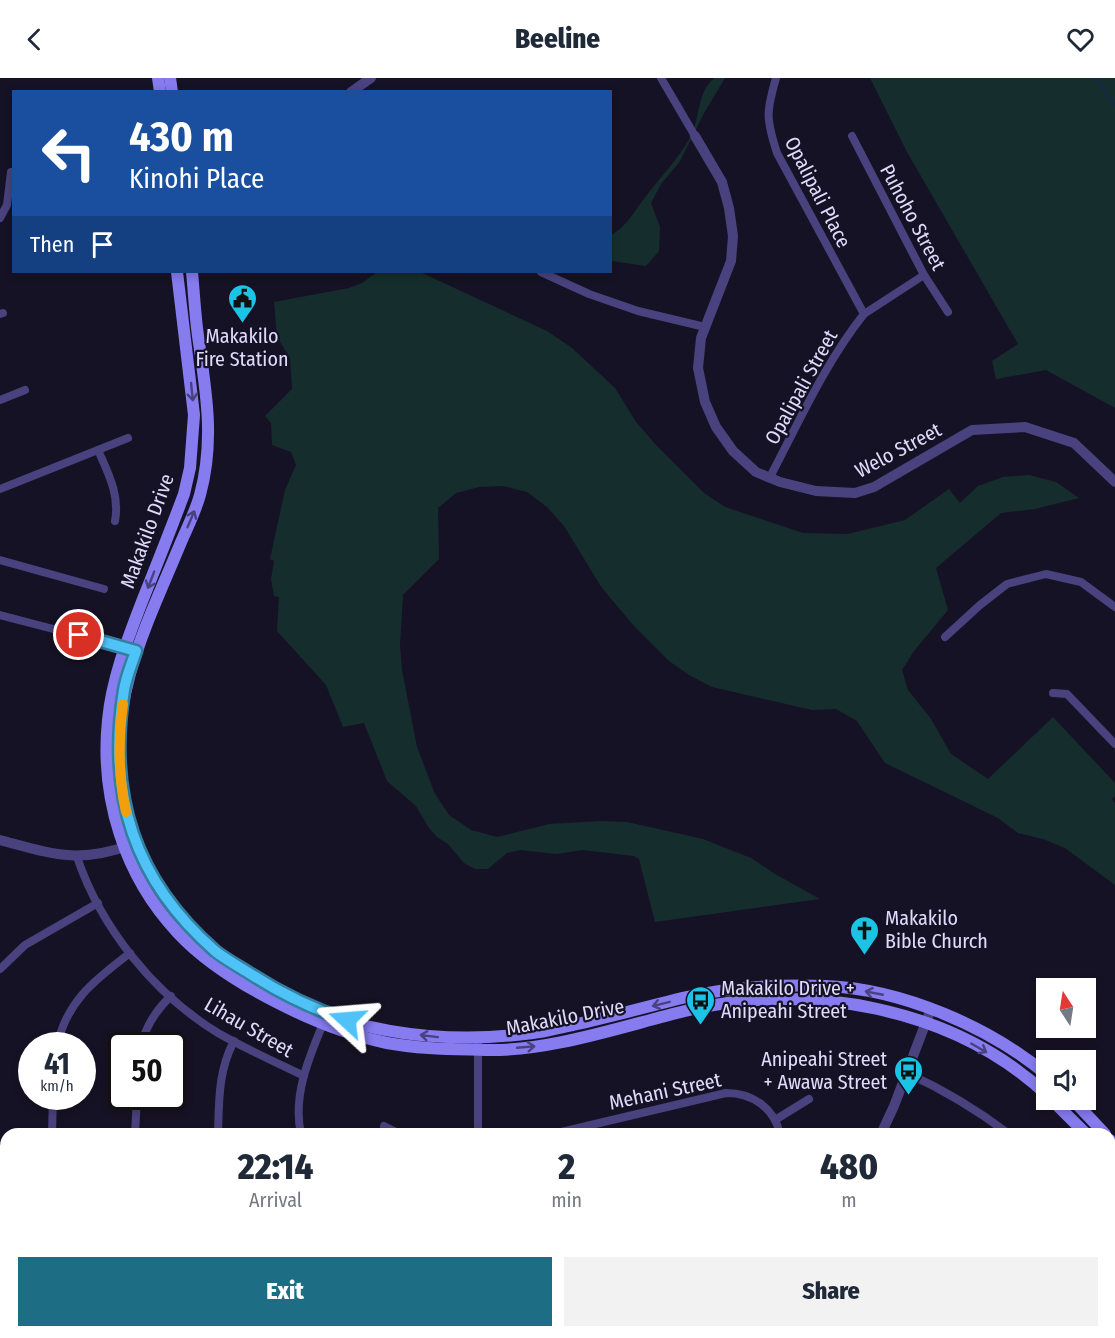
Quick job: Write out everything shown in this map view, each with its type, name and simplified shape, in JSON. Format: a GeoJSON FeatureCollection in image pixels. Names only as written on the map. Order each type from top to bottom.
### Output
{"type":"FeatureCollection","features":[{"type":"Feature","properties":{"kind":"main road","name":"Makakilo Drive"},"geometry":{"type":"LineString","coordinates":[[177,273],[194,415],[190,468],[184,494],[130,649],[119,749],[120,778],[130,845],[164,896],[188,925],[217,952],[325,1019],[478,1043],[536,1046],[736,1001],[783,998],[829,1000],[876,1008],[926,1023],[964,1039],[1004,1062],[1036,1087]]}},
{"type":"Feature","properties":{"kind":"main road","name":"Makakilo Drive"},"geometry":{"type":"LineString","coordinates":[[130,649],[199,498],[205,471],[209,414],[192,273]]}},
{"type":"Feature","properties":{"kind":"main road"},"geometry":{"type":"LineString","coordinates":[[183,328],[197,327]]}},
{"type":"Feature","properties":{"kind":"main road","name":"Makakilo Drive"},"geometry":{"type":"LineString","coordinates":[[478,1043],[536,1033],[735,988],[831,986],[879,993],[931,1009],[985,1034],[1036,1066]]}},
{"type":"Feature","properties":{"kind":"main road"},"geometry":{"type":"LineString","coordinates":[[1062,1110],[1080,1128]]}},
{"type":"Feature","properties":{"kind":"main road"},"geometry":{"type":"LineString","coordinates":[[1082,1110],[1099,1128]]}},
{"type":"Feature","properties":{"kind":"street"},"geometry":{"type":"LineString","coordinates":[[354,90],[371,78]]}},
{"type":"Feature","properties":{"kind":"street","name":"Welo Street"},"geometry":{"type":"LineString","coordinates":[[661,78],[722,182],[729,208],[732,236],[731,261],[701,338],[698,368],[705,402],[716,427],[733,452],[756,472],[770,477],[816,491],[855,493],[874,487],[972,430],[1025,427],[1074,443],[1115,482]]}},
{"type":"Feature","properties":{"kind":"street","name":"Opalipali Place"},"geometry":{"type":"LineString","coordinates":[[776,78],[767,109],[777,153],[864,314]]}},
{"type":"Feature","properties":{"kind":"street","name":"Puhoho Street"},"geometry":{"type":"LineString","coordinates":[[852,136],[924,275],[948,312]]}},
{"type":"Feature","properties":{"kind":"street"},"geometry":{"type":"LineString","coordinates":[[0,172],[12,172],[8,199],[0,218]]}},
{"type":"Feature","properties":{"kind":"street"},"geometry":{"type":"LineString","coordinates":[[544,273],[589,294],[628,308],[705,327]]}},
{"type":"Feature","properties":{"kind":"street","name":"Opalipali Street"},"geometry":{"type":"LineString","coordinates":[[770,477],[835,353],[864,314],[924,275]]}},
{"type":"Feature","properties":{"kind":"street"},"geometry":{"type":"LineString","coordinates":[[0,400],[25,390]]}},
{"type":"Feature","properties":{"kind":"street"},"geometry":{"type":"LineString","coordinates":[[0,489],[128,438]]}},
{"type":"Feature","properties":{"kind":"street"},"geometry":{"type":"LineString","coordinates":[[98,450],[116,494],[115,521]]}},
{"type":"Feature","properties":{"kind":"street"},"geometry":{"type":"LineString","coordinates":[[0,560],[104,589]]}},
{"type":"Feature","properties":{"kind":"street"},"geometry":{"type":"LineString","coordinates":[[945,637],[1008,584],[1046,574],[1081,582],[1115,607]]}},
{"type":"Feature","properties":{"kind":"street"},"geometry":{"type":"LineString","coordinates":[[0,615],[130,649]]}},
{"type":"Feature","properties":{"kind":"street"},"geometry":{"type":"LineString","coordinates":[[1053,693],[1067,694],[1115,744]]}},
{"type":"Feature","properties":{"kind":"street"},"geometry":{"type":"LineString","coordinates":[[0,840],[77,857],[105,853],[130,845]]}},
{"type":"Feature","properties":{"kind":"street","name":"Lihau Street"},"geometry":{"type":"LineString","coordinates":[[77,857],[83,875],[98,903],[130,953],[152,979],[217,1032],[304,1076]]}},
{"type":"Feature","properties":{"kind":"street"},"geometry":{"type":"LineString","coordinates":[[0,969],[25,945],[98,903]]}},
{"type":"Feature","properties":{"kind":"street"},"geometry":{"type":"LineString","coordinates":[[61,1032],[78,999],[97,978],[130,953]]}},
{"type":"Feature","properties":{"kind":"street"},"geometry":{"type":"LineString","coordinates":[[147,1032],[155,1012],[171,996]]}},
{"type":"Feature","properties":{"kind":"street"},"geometry":{"type":"LineString","coordinates":[[883,1128],[931,1009]]}},
{"type":"Feature","properties":{"kind":"street"},"geometry":{"type":"LineString","coordinates":[[300,1128],[298,1102],[304,1076],[325,1019]]}},
{"type":"Feature","properties":{"kind":"street"},"geometry":{"type":"LineString","coordinates":[[218,1128],[222,1072],[225,1059],[234,1041]]}},
{"type":"Feature","properties":{"kind":"street"},"geometry":{"type":"LineString","coordinates":[[478,1043],[478,1128]]}},
{"type":"Feature","properties":{"kind":"street"},"geometry":{"type":"LineString","coordinates":[[906,1073],[943,1090],[1001,1128]]}},
{"type":"Feature","properties":{"kind":"street","name":"Mehani Street"},"geometry":{"type":"LineString","coordinates":[[578,1128],[726,1093],[738,1093],[755,1099],[769,1110],[778,1128]]}},
{"type":"Feature","properties":{"kind":"street"},"geometry":{"type":"LineString","coordinates":[[775,1120],[809,1099]]}},
{"type":"Feature","properties":{"kind":"street"},"geometry":{"type":"LineString","coordinates":[[52,1128],[53,1110]]}},
{"type":"Feature","properties":{"kind":"street"},"geometry":{"type":"LineString","coordinates":[[135,1128],[136,1110]]}},
{"type":"Feature","properties":{"kind":"street"},"geometry":{"type":"LineString","coordinates":[[384,1126],[388,1128]]}},
{"type":"Feature","properties":{"kind":"green space"},"geometry":{"type":"Polygon","coordinates":[[[715,78],[725,78],[680,161],[661,184],[651,203],[660,227],[659,251],[646,266],[612,261],[612,235],[629,219],[686,145],[694,129],[702,97],[709,83],[715,78]]]}},
{"type":"Feature","properties":{"kind":"green space"},"geometry":{"type":"Polygon","coordinates":[[[870,78],[1115,78],[1115,408],[1046,370],[996,379],[992,361],[1018,344],[907,152],[870,78]]]}},
{"type":"Feature","properties":{"kind":"green space"},"geometry":{"type":"Polygon","coordinates":[[[376,273],[422,273],[547,331],[572,348],[615,388],[636,422],[704,493],[725,507],[803,533],[848,534],[905,520],[949,489],[960,503],[978,486],[1003,477],[1029,475],[1056,482],[1079,498],[1035,509],[1001,513],[936,568],[948,610],[914,651],[902,670],[908,690],[931,719],[951,754],[988,779],[1053,717],[1115,783],[1115,796],[1112,799],[1115,803],[1115,885],[1065,848],[1043,839],[1018,833],[998,818],[885,763],[857,721],[836,709],[812,710],[712,687],[689,675],[669,661],[634,626],[602,588],[564,526],[547,507],[527,492],[503,486],[479,487],[456,493],[438,508],[439,559],[403,595],[400,645],[402,670],[417,747],[435,794],[449,815],[471,830],[497,837],[549,824],[601,821],[627,822],[703,839],[751,858],[820,899],[655,922],[639,859],[634,856],[582,850],[557,854],[520,850],[507,853],[488,869],[475,869],[464,863],[448,844],[429,828],[416,806],[387,781],[364,723],[343,727],[326,685],[277,631],[279,597],[274,596],[271,579],[274,561],[270,559],[285,490],[296,465],[291,452],[272,445],[271,423],[265,416],[292,389],[290,358],[277,337],[274,302],[349,288],[362,283],[376,273]]]}},
{"type":"Feature","properties":{"kind":"waterway"},"geometry":{"type":"LineString","coordinates":[[1096,78],[1115,106]]}},
{"type":"Feature","properties":{"kind":"slow traffic"},"geometry":{"type":"LineString","coordinates":[[123,704],[119,749],[120,778],[126,812]]}},
{"type":"Feature","properties":{"kind":"place","name":"Makakilo Fire Station"},"geometry":{"type":"Point","coordinates":[242,324]}},
{"type":"Feature","properties":{"kind":"place","name":"Makakilo Bible Church"},"geometry":{"type":"Point","coordinates":[864,956]}},
{"type":"Feature","properties":{"kind":"place","name":"Makakilo Drive + Anipeahi Street"},"geometry":{"type":"Point","coordinates":[700,1026]}},
{"type":"Feature","properties":{"kind":"place","name":"Anipeahi Street + Awawa Street"},"geometry":{"type":"Point","coordinates":[908,1096]}},
{"type":"Feature","properties":{"kind":"route"},"geometry":{"type":"LineString","coordinates":[[79,635],[136,651],[124,688],[119,749],[120,778],[135,843],[148,871],[164,896],[188,925],[217,952],[262,982],[327,1014],[347,1020]]}}]}
